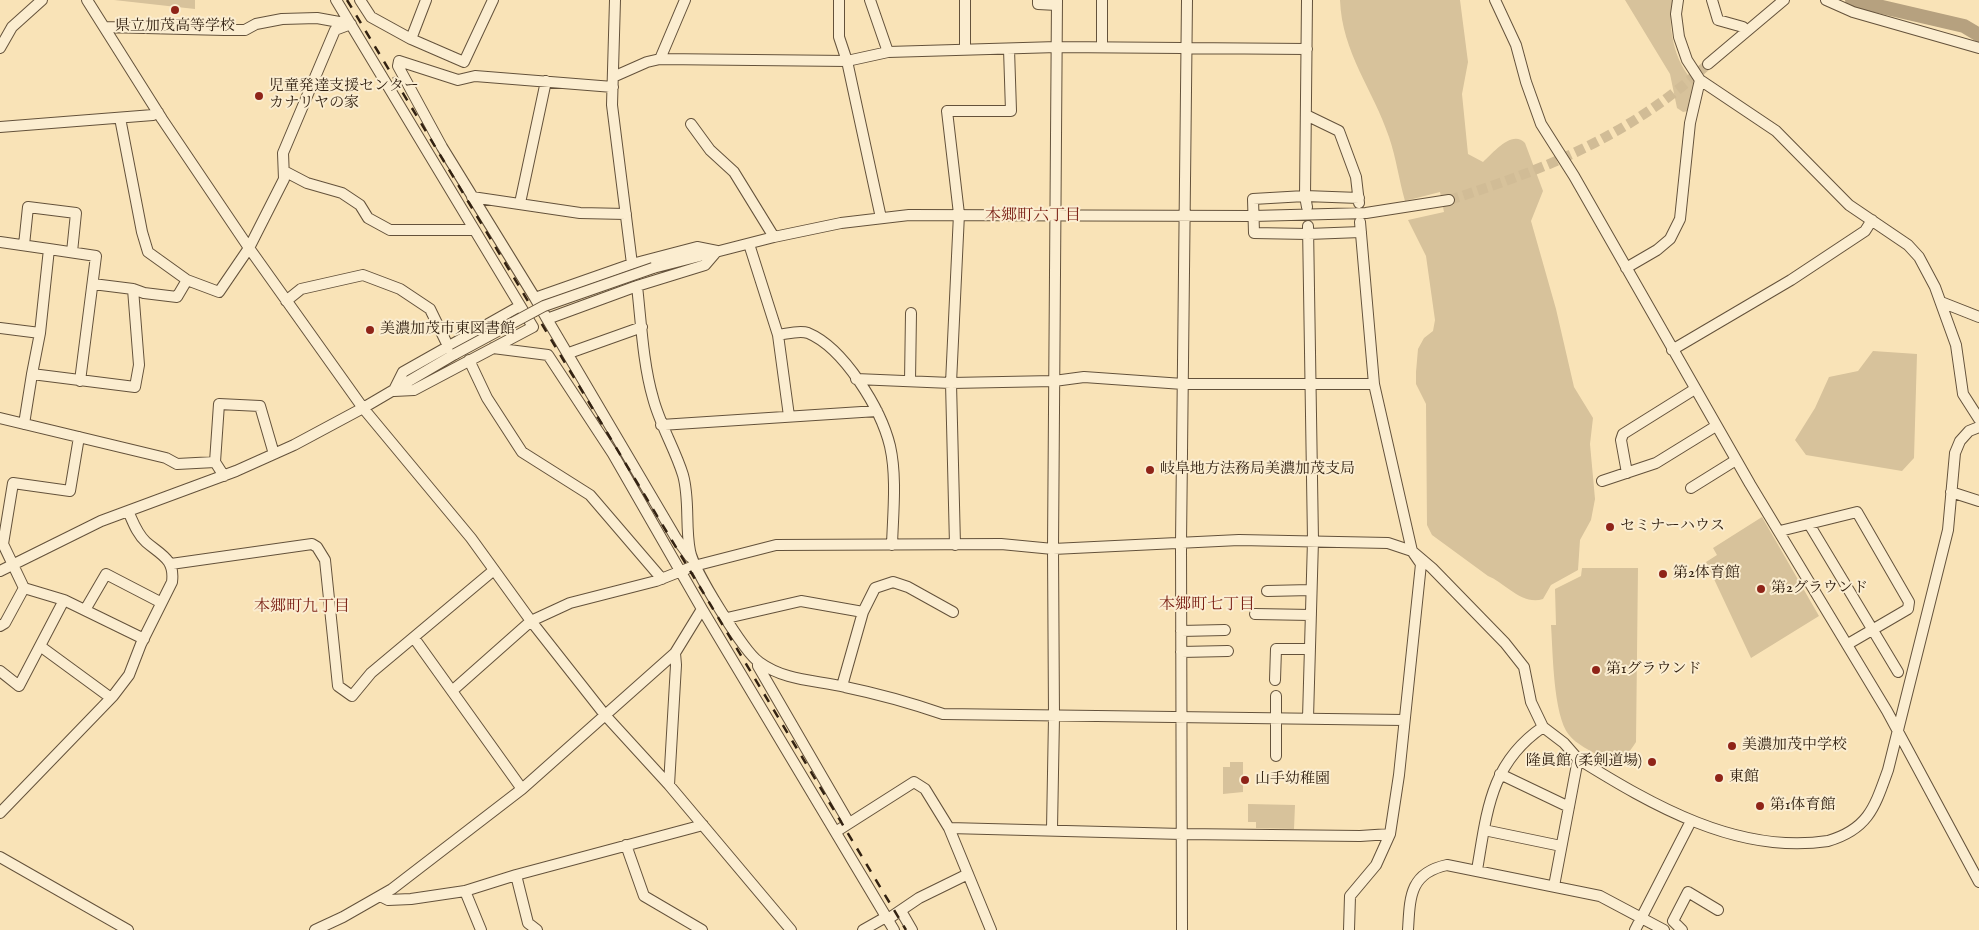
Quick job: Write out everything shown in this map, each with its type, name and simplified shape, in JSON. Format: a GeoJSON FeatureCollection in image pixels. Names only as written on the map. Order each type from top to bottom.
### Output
{"type":"FeatureCollection","features":[{"type":"Feature","properties":{"kind":"street"},"geometry":{"type":"LineString","coordinates":[[28,0],[40,1]]}},
{"type":"Feature","properties":{"kind":"street"},"geometry":{"type":"LineString","coordinates":[[87,0],[158,112],[249,248],[363,408],[471,538],[531,622],[605,715],[669,785],[791,930]]}},
{"type":"Feature","properties":{"kind":"street"},"geometry":{"type":"LineString","coordinates":[[336,0],[532,327],[414,390],[394,391]]}},
{"type":"Feature","properties":{"kind":"street"},"geometry":{"type":"LineString","coordinates":[[412,39],[426,0]]}},
{"type":"Feature","properties":{"kind":"street"},"geometry":{"type":"LineString","coordinates":[[364,2],[371,17],[412,39],[464,62],[493,0]]}},
{"type":"Feature","properties":{"kind":"street"},"geometry":{"type":"LineString","coordinates":[[615,0],[613,82],[615,138],[632,264]]}},
{"type":"Feature","properties":{"kind":"street"},"geometry":{"type":"LineString","coordinates":[[660,59],[685,0]]}},
{"type":"Feature","properties":{"kind":"street"},"geometry":{"type":"LineString","coordinates":[[839,0],[839,37],[847,61],[881,218]]}},
{"type":"Feature","properties":{"kind":"street"},"geometry":{"type":"LineString","coordinates":[[870,0],[888,52]]}},
{"type":"Feature","properties":{"kind":"street"},"geometry":{"type":"LineString","coordinates":[[965,0],[965,48]]}},
{"type":"Feature","properties":{"kind":"street"},"geometry":{"type":"LineString","coordinates":[[1038,0],[1038,4],[1057,3],[1052,829]]}},
{"type":"Feature","properties":{"kind":"street"},"geometry":{"type":"LineString","coordinates":[[1102,0],[1102,47]]}},
{"type":"Feature","properties":{"kind":"street"},"geometry":{"type":"LineString","coordinates":[[1182,930],[1181,543],[1187,0]]}},
{"type":"Feature","properties":{"kind":"street"},"geometry":{"type":"LineString","coordinates":[[1307,0],[1305,196],[1307,207]]}},
{"type":"Feature","properties":{"kind":"street"},"geometry":{"type":"LineString","coordinates":[[1495,0],[1516,45],[1526,82],[1541,124],[1736,460],[1848,644],[1897,729],[1979,882]]}},
{"type":"Feature","properties":{"kind":"street"},"geometry":{"type":"LineString","coordinates":[[1678,0],[1676,14],[1679,37],[1687,60],[1700,80],[1776,132],[1849,205],[1908,245],[1919,257],[1941,302],[1958,351],[1963,394],[1979,419]]}},
{"type":"Feature","properties":{"kind":"street"},"geometry":{"type":"LineString","coordinates":[[1712,0],[1718,20],[1743,27],[1746,32]]}},
{"type":"Feature","properties":{"kind":"street"},"geometry":{"type":"LineString","coordinates":[[1708,64],[1784,0]]}},
{"type":"Feature","properties":{"kind":"street"},"geometry":{"type":"LineString","coordinates":[[1826,0],[1853,12],[1979,48]]}},
{"type":"Feature","properties":{"kind":"street"},"geometry":{"type":"LineString","coordinates":[[0,48],[12,27],[40,1]]}},
{"type":"Feature","properties":{"kind":"street"},"geometry":{"type":"LineString","coordinates":[[105,27],[244,30],[256,24],[282,19],[317,18],[351,24]]}},
{"type":"Feature","properties":{"kind":"street"},"geometry":{"type":"LineString","coordinates":[[120,118],[142,232],[148,252],[187,280],[219,292],[249,248],[284,178],[283,153],[335,30],[351,24]]}},
{"type":"Feature","properties":{"kind":"street"},"geometry":{"type":"LineString","coordinates":[[849,823],[791,725],[758,666],[758,662],[727,618],[672,530],[569,353],[481,207],[472,197],[398,66],[399,60],[458,80],[475,76],[546,81],[613,82],[647,62],[660,59],[847,61],[888,52],[965,48],[1307,49]]}},
{"type":"Feature","properties":{"kind":"street"},"geometry":{"type":"LineString","coordinates":[[955,545],[951,382],[958,214],[947,111],[1011,111],[1009,49]]}},
{"type":"Feature","properties":{"kind":"street"},"geometry":{"type":"LineString","coordinates":[[1626,268],[1657,250],[1670,239],[1680,219],[1690,123],[1700,80]]}},
{"type":"Feature","properties":{"kind":"street"},"geometry":{"type":"LineString","coordinates":[[520,203],[546,81]]}},
{"type":"Feature","properties":{"kind":"street"},"geometry":{"type":"LineString","coordinates":[[0,127],[153,116],[158,112]]}},
{"type":"Feature","properties":{"kind":"street"},"geometry":{"type":"LineString","coordinates":[[1306,115],[1339,131],[1356,177],[1359,202],[1305,196],[1253,199],[1254,233],[1360,227],[1374,384],[1412,551],[1420,564],[1390,834],[1376,865],[1350,896],[1349,930]]}},
{"type":"Feature","properties":{"kind":"street"},"geometry":{"type":"LineString","coordinates":[[691,124],[710,150],[734,172],[774,237]]}},
{"type":"Feature","properties":{"kind":"street"},"geometry":{"type":"LineString","coordinates":[[284,171],[307,183],[342,193],[360,205],[368,218],[390,230],[474,230]]}},
{"type":"Feature","properties":{"kind":"street"},"geometry":{"type":"LineString","coordinates":[[472,197],[580,213],[626,214]]}},
{"type":"Feature","properties":{"kind":"street"},"geometry":{"type":"LineString","coordinates":[[452,351],[544,306],[654,268],[717,250],[841,223],[909,215],[958,214],[1253,216],[1366,213],[1449,200]]}},
{"type":"Feature","properties":{"kind":"street"},"geometry":{"type":"LineString","coordinates":[[24,245],[28,206],[76,213],[72,252]]}},
{"type":"Feature","properties":{"kind":"street"},"geometry":{"type":"LineString","coordinates":[[1672,350],[1791,280],[1864,231],[1872,220]]}},
{"type":"Feature","properties":{"kind":"street"},"geometry":{"type":"LineString","coordinates":[[1308,230],[1313,540],[1308,718]]}},
{"type":"Feature","properties":{"kind":"street"},"geometry":{"type":"LineString","coordinates":[[0,242],[96,256],[80,381]]}},
{"type":"Feature","properties":{"kind":"street"},"geometry":{"type":"LineString","coordinates":[[749,244],[778,335],[789,416]]}},
{"type":"Feature","properties":{"kind":"street"},"geometry":{"type":"LineString","coordinates":[[535,298],[632,264],[697,247],[717,250]]}},
{"type":"Feature","properties":{"kind":"street"},"geometry":{"type":"LineString","coordinates":[[24,424],[40,333],[49,249]]}},
{"type":"Feature","properties":{"kind":"street"},"geometry":{"type":"LineString","coordinates":[[547,319],[637,286],[704,265],[717,250]]}},
{"type":"Feature","properties":{"kind":"street"},"geometry":{"type":"LineString","coordinates":[[286,301],[300,289],[363,275],[400,289],[430,309],[452,351]]}},
{"type":"Feature","properties":{"kind":"street"},"geometry":{"type":"LineString","coordinates":[[93,284],[133,289],[144,294],[177,297],[187,280]]}},
{"type":"Feature","properties":{"kind":"street"},"geometry":{"type":"LineString","coordinates":[[637,286],[652,396],[662,426],[683,476],[689,512],[689,550],[693,562]]}},
{"type":"Feature","properties":{"kind":"street"},"geometry":{"type":"LineString","coordinates":[[32,374],[135,387],[139,365],[133,289]]}},
{"type":"Feature","properties":{"kind":"street"},"geometry":{"type":"LineString","coordinates":[[1941,302],[1979,317]]}},
{"type":"Feature","properties":{"kind":"street"},"geometry":{"type":"LineString","coordinates":[[0,571],[101,521],[224,476],[274,454],[394,391],[520,306]]}},
{"type":"Feature","properties":{"kind":"street"},"geometry":{"type":"LineString","coordinates":[[910,381],[911,313]]}},
{"type":"Feature","properties":{"kind":"street"},"geometry":{"type":"LineString","coordinates":[[0,328],[40,333]]}},
{"type":"Feature","properties":{"kind":"street"},"geometry":{"type":"LineString","coordinates":[[569,353],[642,328]]}},
{"type":"Feature","properties":{"kind":"street"},"geometry":{"type":"LineString","coordinates":[[778,335],[807,333],[830,349],[845,362],[878,411],[886,433],[893,463],[892,545]]}},
{"type":"Feature","properties":{"kind":"street"},"geometry":{"type":"LineString","coordinates":[[493,348],[548,355],[613,454],[682,570],[702,610],[837,831],[894,930]]}},
{"type":"Feature","properties":{"kind":"street"},"geometry":{"type":"LineString","coordinates":[[469,360],[487,398],[522,452],[590,495],[659,580]]}},
{"type":"Feature","properties":{"kind":"street"},"geometry":{"type":"LineString","coordinates":[[856,379],[951,382],[1054,381],[1084,378],[1183,384],[1374,384]]}},
{"type":"Feature","properties":{"kind":"street"},"geometry":{"type":"LineString","coordinates":[[1627,472],[1621,440],[1623,434],[1695,389]]}},
{"type":"Feature","properties":{"kind":"street"},"geometry":{"type":"LineString","coordinates":[[224,476],[215,462],[219,404],[260,406],[274,454]]}},
{"type":"Feature","properties":{"kind":"street"},"geometry":{"type":"LineString","coordinates":[[662,426],[878,411]]}},
{"type":"Feature","properties":{"kind":"street"},"geometry":{"type":"LineString","coordinates":[[0,418],[166,458],[177,464],[215,462]]}},
{"type":"Feature","properties":{"kind":"street"},"geometry":{"type":"LineString","coordinates":[[1602,481],[1656,463],[1716,426]]}},
{"type":"Feature","properties":{"kind":"street"},"geometry":{"type":"LineString","coordinates":[[452,691],[531,622],[582,598],[659,580],[682,570],[693,562],[776,545],[1001,544],[1053,549],[1239,540],[1388,543],[1412,551],[1432,568],[1516,656],[1524,667],[1531,702],[1543,726],[1564,743],[1578,759],[1691,821],[1756,841],[1817,842],[1839,838],[1861,825],[1874,808],[1888,770],[1948,530],[1955,453],[1960,441],[1969,431],[1979,427]]}},
{"type":"Feature","properties":{"kind":"street"},"geometry":{"type":"LineString","coordinates":[[79,437],[70,490],[13,483],[2,534],[3,544],[24,588],[64,600],[144,639]]}},
{"type":"Feature","properties":{"kind":"street"},"geometry":{"type":"LineString","coordinates":[[1691,488],[1736,460]]}},
{"type":"Feature","properties":{"kind":"street"},"geometry":{"type":"LineString","coordinates":[[1951,492],[1979,501]]}},
{"type":"Feature","properties":{"kind":"street"},"geometry":{"type":"LineString","coordinates":[[0,813],[111,698],[129,675],[160,602],[172,582],[171,564],[167,557],[146,542],[138,532],[128,511]]}},
{"type":"Feature","properties":{"kind":"street"},"geometry":{"type":"LineString","coordinates":[[1780,531],[1857,512],[1909,602],[1908,609],[1848,644]]}},
{"type":"Feature","properties":{"kind":"street"},"geometry":{"type":"LineString","coordinates":[[1809,524],[1898,672]]}},
{"type":"Feature","properties":{"kind":"street"},"geometry":{"type":"LineString","coordinates":[[171,564],[312,544],[317,547],[325,560],[338,686],[352,696],[371,673],[494,570]]}},
{"type":"Feature","properties":{"kind":"street"},"geometry":{"type":"LineString","coordinates":[[85,610],[106,574],[160,602]]}},
{"type":"Feature","properties":{"kind":"street"},"geometry":{"type":"LineString","coordinates":[[842,686],[863,612],[875,588],[893,582],[908,587],[953,612]]}},
{"type":"Feature","properties":{"kind":"street"},"geometry":{"type":"LineString","coordinates":[[0,626],[5,623],[24,588]]}},
{"type":"Feature","properties":{"kind":"street"},"geometry":{"type":"LineString","coordinates":[[1267,590],[1311,590]]}},
{"type":"Feature","properties":{"kind":"street"},"geometry":{"type":"LineString","coordinates":[[0,671],[20,686],[64,600]]}},
{"type":"Feature","properties":{"kind":"street"},"geometry":{"type":"LineString","coordinates":[[727,618],[801,601],[863,612]]}},
{"type":"Feature","properties":{"kind":"street"},"geometry":{"type":"LineString","coordinates":[[315,930],[380,896],[441,852],[522,788],[675,653],[702,610]]}},
{"type":"Feature","properties":{"kind":"street"},"geometry":{"type":"LineString","coordinates":[[1256,614],[1311,615]]}},
{"type":"Feature","properties":{"kind":"street"},"geometry":{"type":"LineString","coordinates":[[1181,631],[1224,630]]}},
{"type":"Feature","properties":{"kind":"street"},"geometry":{"type":"LineString","coordinates":[[414,638],[522,788]]}},
{"type":"Feature","properties":{"kind":"street"},"geometry":{"type":"LineString","coordinates":[[40,646],[111,698]]}},
{"type":"Feature","properties":{"kind":"street"},"geometry":{"type":"LineString","coordinates":[[1276,680],[1276,649],[1310,649]]}},
{"type":"Feature","properties":{"kind":"street"},"geometry":{"type":"LineString","coordinates":[[1181,652],[1228,651]]}},
{"type":"Feature","properties":{"kind":"street"},"geometry":{"type":"LineString","coordinates":[[669,785],[676,665],[675,653]]}},
{"type":"Feature","properties":{"kind":"street"},"geometry":{"type":"LineString","coordinates":[[758,662],[786,676],[842,686],[904,701],[944,714],[1054,717],[1404,720]]}},
{"type":"Feature","properties":{"kind":"street"},"geometry":{"type":"LineString","coordinates":[[1276,696],[1276,756]]}},
{"type":"Feature","properties":{"kind":"street"},"geometry":{"type":"LineString","coordinates":[[1477,870],[1489,804],[1500,774],[1514,751],[1543,726]]}},
{"type":"Feature","properties":{"kind":"street"},"geometry":{"type":"LineString","coordinates":[[1554,886],[1578,759]]}},
{"type":"Feature","properties":{"kind":"street"},"geometry":{"type":"LineString","coordinates":[[1500,774],[1569,807]]}},
{"type":"Feature","properties":{"kind":"street"},"geometry":{"type":"LineString","coordinates":[[837,831],[914,782],[925,789],[949,828],[991,930]]}},
{"type":"Feature","properties":{"kind":"street"},"geometry":{"type":"LineString","coordinates":[[1635,930],[1691,821]]}},
{"type":"Feature","properties":{"kind":"street"},"geometry":{"type":"LineString","coordinates":[[380,896],[388,900],[412,899],[465,892],[516,875],[703,825]]}},
{"type":"Feature","properties":{"kind":"street"},"geometry":{"type":"LineString","coordinates":[[949,828],[1052,829],[1182,834],[1390,834]]}},
{"type":"Feature","properties":{"kind":"street"},"geometry":{"type":"LineString","coordinates":[[1484,830],[1561,846]]}},
{"type":"Feature","properties":{"kind":"street"},"geometry":{"type":"LineString","coordinates":[[626,845],[644,896],[702,930]]}},
{"type":"Feature","properties":{"kind":"street"},"geometry":{"type":"LineString","coordinates":[[0,856],[128,930]]}},
{"type":"Feature","properties":{"kind":"street"},"geometry":{"type":"LineString","coordinates":[[1408,930],[1411,894],[1415,883],[1426,874],[1447,865],[1600,896],[1664,930]]}},
{"type":"Feature","properties":{"kind":"street"},"geometry":{"type":"LineString","coordinates":[[863,930],[901,911],[919,898],[968,874]]}},
{"type":"Feature","properties":{"kind":"street"},"geometry":{"type":"LineString","coordinates":[[516,875],[528,923],[537,930]]}},
{"type":"Feature","properties":{"kind":"street"},"geometry":{"type":"LineString","coordinates":[[465,892],[481,930]]}},
{"type":"Feature","properties":{"kind":"street"},"geometry":{"type":"LineString","coordinates":[[1682,930],[1673,921],[1688,892],[1718,910]]}},
{"type":"Feature","properties":{"kind":"street"},"geometry":{"type":"LineString","coordinates":[[901,911],[912,930]]}},
{"type":"Feature","properties":{"kind":"shaded area"},"geometry":{"type":"Polygon","coordinates":[[[114,0],[195,0],[195,9],[114,0]]]}},
{"type":"Feature","properties":{"kind":"shaded area"},"geometry":{"type":"Polygon","coordinates":[[[1340,0],[1460,0],[1468,62],[1462,94],[1468,154],[1483,162],[1497,148],[1509,140],[1520,139],[1525,143],[1543,191],[1531,221],[1556,309],[1574,387],[1593,418],[1590,444],[1595,499],[1591,520],[1580,540],[1578,570],[1551,585],[1543,599],[1528,599],[1488,576],[1432,535],[1427,525],[1426,404],[1416,384],[1416,372],[1418,349],[1424,338],[1433,331],[1435,320],[1426,256],[1408,220],[1444,212],[1440,192],[1405,201],[1389,137],[1346,37],[1340,0]]]}},
{"type":"Feature","properties":{"kind":"shaded area"},"geometry":{"type":"Polygon","coordinates":[[[1625,0],[1673,0],[1671,21],[1674,44],[1682,65],[1694,81],[1688,111],[1683,112],[1677,108],[1670,74],[1625,0]]]}},
{"type":"Feature","properties":{"kind":"shaded area"},"geometry":{"type":"Polygon","coordinates":[[[1873,351],[1917,354],[1914,458],[1902,471],[1806,455],[1795,440],[1815,408],[1829,377],[1858,371],[1873,351]]]}},
{"type":"Feature","properties":{"kind":"shaded area","name":"第2グラウンド"},"geometry":{"type":"Polygon","coordinates":[[[1762,517],[1819,616],[1751,658],[1706,562],[1717,555],[1713,548],[1762,517]]]}},
{"type":"Feature","properties":{"kind":"shaded area","name":"第1グラウンド"},"geometry":{"type":"Polygon","coordinates":[[[1582,568],[1638,568],[1636,742],[1625,756],[1617,761],[1607,760],[1584,747],[1569,735],[1564,726],[1557,699],[1551,625],[1556,625],[1555,589],[1581,576],[1582,568]]]}},
{"type":"Feature","properties":{"kind":"shaded area"},"geometry":{"type":"Polygon","coordinates":[[[1230,762],[1243,762],[1243,792],[1223,794],[1223,767],[1230,767],[1230,762]]]}},
{"type":"Feature","properties":{"kind":"shaded area"},"geometry":{"type":"Polygon","coordinates":[[[1248,804],[1295,805],[1294,829],[1256,828],[1256,822],[1248,822],[1248,804]]]}},
{"type":"Feature","properties":{"kind":"waterway"},"geometry":{"type":"LineString","coordinates":[[1852,0],[1964,26],[1979,35]]}},
{"type":"Feature","properties":{"kind":"tunnel"},"geometry":{"type":"LineString","coordinates":[[1449,200],[1520,176],[1586,147],[1649,111],[1708,64]]}},
{"type":"Feature","properties":{"kind":"railway"},"geometry":{"type":"LineString","coordinates":[[347,0],[906,930]]}},
{"type":"Feature","properties":{"kind":"place","name":"県立加茂高等学校"},"geometry":{"type":"Point","coordinates":[175,10]}},
{"type":"Feature","properties":{"kind":"place","name":"児童発達支援センター カナリヤの家"},"geometry":{"type":"Point","coordinates":[259,96]}},
{"type":"Feature","properties":{"kind":"place","name":"美濃加茂市東図書館"},"geometry":{"type":"Point","coordinates":[370,330]}},
{"type":"Feature","properties":{"kind":"place","name":"岐阜地方法務局美濃加茂支局"},"geometry":{"type":"Point","coordinates":[1150,470]}},
{"type":"Feature","properties":{"kind":"place","name":"セミナーハウス"},"geometry":{"type":"Point","coordinates":[1610,527]}},
{"type":"Feature","properties":{"kind":"place","name":"第2体育館"},"geometry":{"type":"Point","coordinates":[1663,574]}},
{"type":"Feature","properties":{"kind":"place","name":"第2グラウンド"},"geometry":{"type":"Point","coordinates":[1761,589]}},
{"type":"Feature","properties":{"kind":"place","name":"第1グラウンド"},"geometry":{"type":"Point","coordinates":[1596,670]}},
{"type":"Feature","properties":{"kind":"place","name":"美濃加茂中学校"},"geometry":{"type":"Point","coordinates":[1732,746]}},
{"type":"Feature","properties":{"kind":"place","name":"隆眞館 (柔剣道場)"},"geometry":{"type":"Point","coordinates":[1652,762]}},
{"type":"Feature","properties":{"kind":"place","name":"東館"},"geometry":{"type":"Point","coordinates":[1719,778]}},
{"type":"Feature","properties":{"kind":"place","name":"山手幼稚園"},"geometry":{"type":"Point","coordinates":[1245,780]}},
{"type":"Feature","properties":{"kind":"place","name":"第1体育館"},"geometry":{"type":"Point","coordinates":[1760,806]}},
{"type":"Feature","properties":{"kind":"district","name":"本郷町六丁目"},"geometry":{"type":"Point","coordinates":[1033,217]}},
{"type":"Feature","properties":{"kind":"district","name":"本郷町七丁目"},"geometry":{"type":"Point","coordinates":[1207,606]}},
{"type":"Feature","properties":{"kind":"district","name":"本郷町九丁目"},"geometry":{"type":"Point","coordinates":[302,608]}}]}
